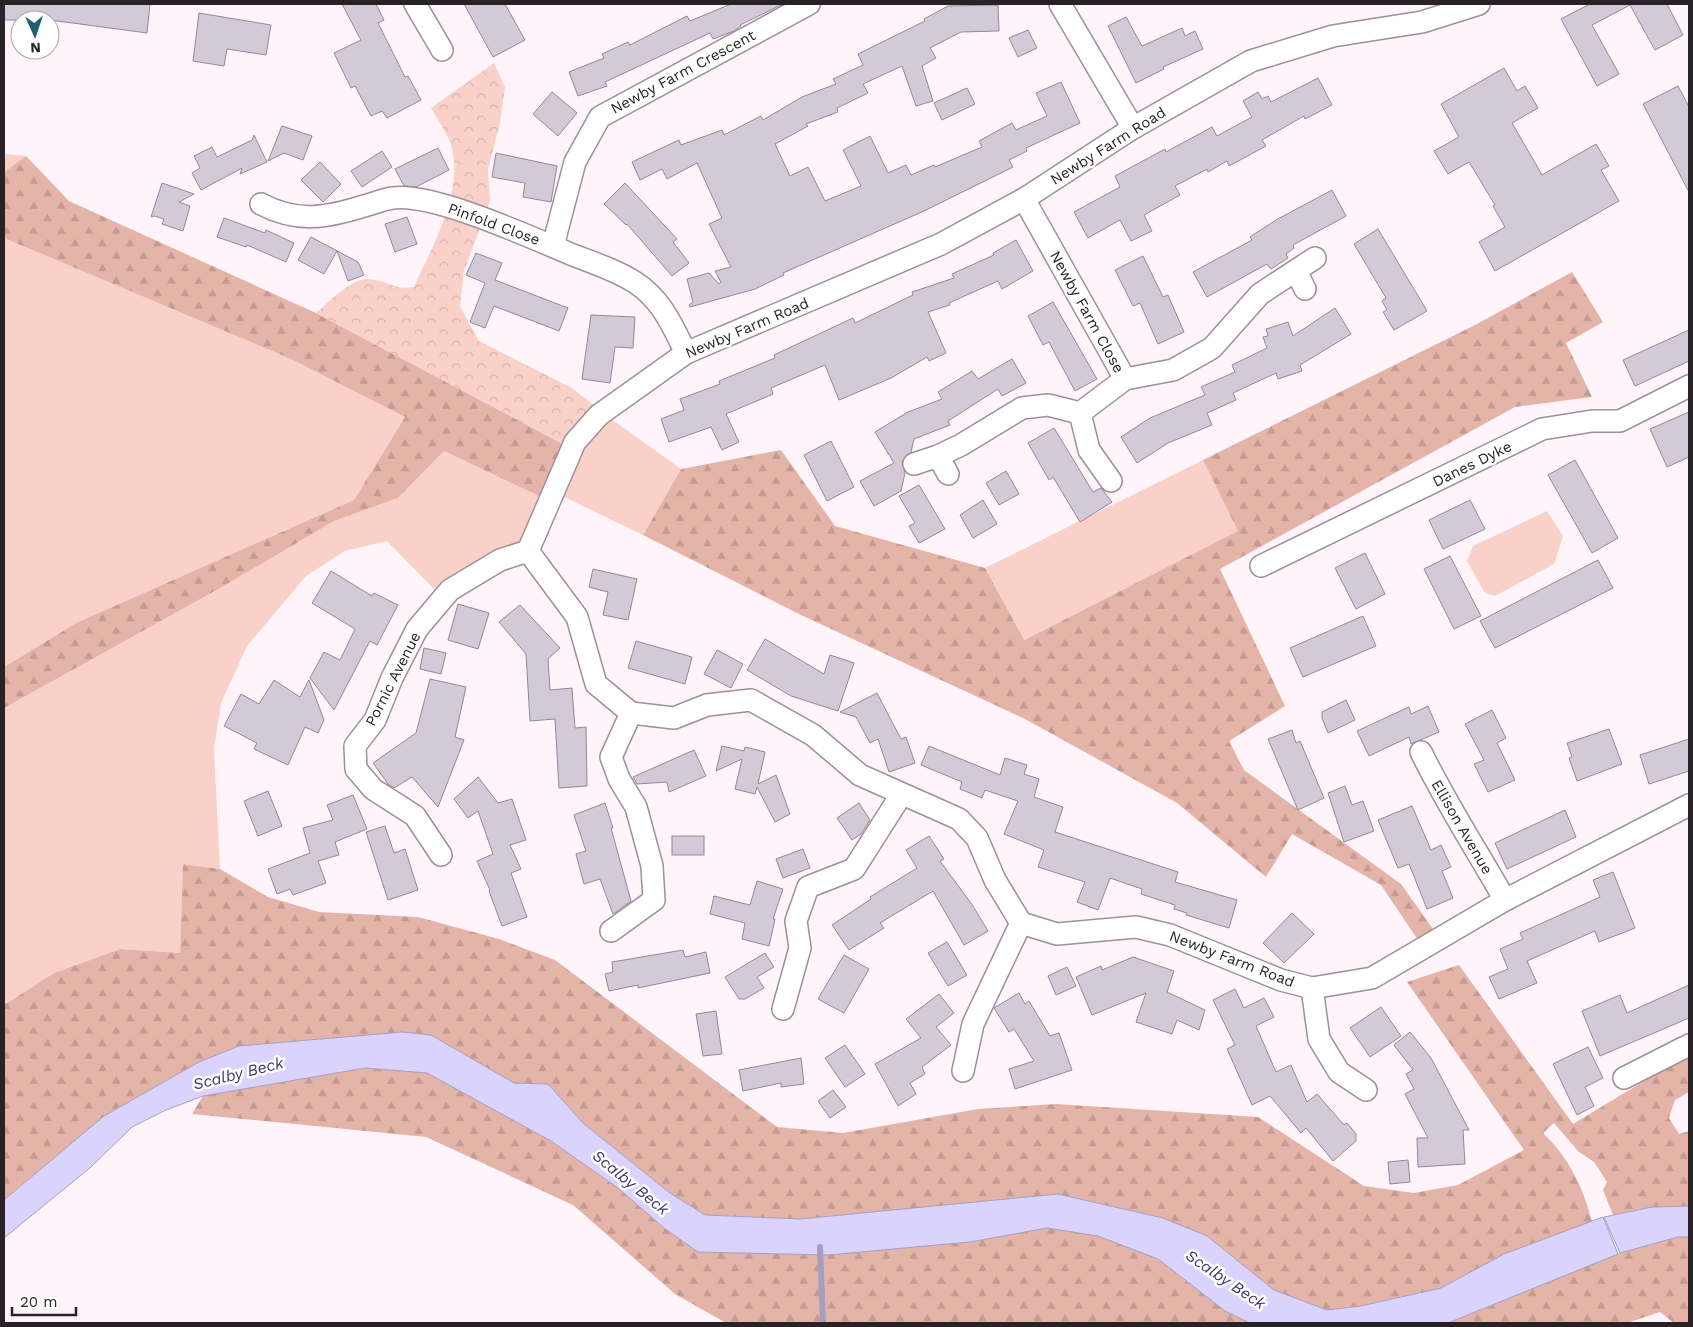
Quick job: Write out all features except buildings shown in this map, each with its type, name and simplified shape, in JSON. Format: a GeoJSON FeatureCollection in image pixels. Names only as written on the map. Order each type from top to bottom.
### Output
{"type":"FeatureCollection","features":[{"type":"Feature","properties":{"kind":"street"},"geometry":{"type":"LineString","coordinates":[[415,4],[442,50]]}},
{"type":"Feature","properties":{"kind":"street","name":"Newby Farm Crescent"},"geometry":{"type":"LineString","coordinates":[[553,246],[575,162],[600,117],[809,4]]}},
{"type":"Feature","properties":{"kind":"street"},"geometry":{"type":"LineString","coordinates":[[1060,4],[1133,128]]}},
{"type":"Feature","properties":{"kind":"street","name":"Newby Farm Road"},"geometry":{"type":"LineString","coordinates":[[528,551],[575,442],[599,415],[686,353],[941,244],[1024,199],[1133,128],[1252,61],[1333,36],[1422,22],[1479,4]]}},
{"type":"Feature","properties":{"kind":"street","name":"Pinfold Close"},"geometry":{"type":"LineString","coordinates":[[261,204],[278,213],[296,217],[352,210],[393,198],[434,202],[553,246],[636,283],[661,306],[686,353]]}},
{"type":"Feature","properties":{"kind":"street","name":"Newby Farm Close"},"geometry":{"type":"LineString","coordinates":[[1024,199],[1125,379],[1172,370],[1212,348],[1260,294],[1301,280],[1315,258]]}},
{"type":"Feature","properties":{"kind":"street"},"geometry":{"type":"LineString","coordinates":[[1080,413],[1125,379]]}},
{"type":"Feature","properties":{"kind":"street","name":"Danes Dyke"},"geometry":{"type":"LineString","coordinates":[[1261,566],[1542,430],[1592,421],[1620,421],[1689,386]]}},
{"type":"Feature","properties":{"kind":"street"},"geometry":{"type":"LineString","coordinates":[[914,464],[943,465],[1022,408],[1048,405],[1080,413]]}},
{"type":"Feature","properties":{"kind":"street"},"geometry":{"type":"LineString","coordinates":[[1080,413],[1089,450],[1111,481]]}},
{"type":"Feature","properties":{"kind":"street"},"geometry":{"type":"LineString","coordinates":[[528,551],[577,617],[596,684],[631,713],[674,718],[706,705],[751,700],[813,735],[860,775],[958,819],[978,838],[995,880],[1021,923],[973,1024],[963,1071]]}},
{"type":"Feature","properties":{"kind":"street","name":"Pornic Avenue"},"geometry":{"type":"LineString","coordinates":[[441,855],[415,816],[373,790],[356,769],[354,746],[375,720],[392,678],[417,628],[450,590],[500,560],[528,551]]}},
{"type":"Feature","properties":{"kind":"street"},"geometry":{"type":"LineString","coordinates":[[611,931],[654,900],[652,866],[636,807],[619,779],[611,757],[631,713]]}},
{"type":"Feature","properties":{"kind":"street","name":"Ellison Avenue"},"geometry":{"type":"LineString","coordinates":[[1420,752],[1440,791],[1505,900]]}},
{"type":"Feature","properties":{"kind":"street"},"geometry":{"type":"LineString","coordinates":[[783,1009],[800,948],[796,921],[808,887],[854,869],[901,795]]}},
{"type":"Feature","properties":{"kind":"street","name":"Newby Farm Road"},"geometry":{"type":"LineString","coordinates":[[1021,923],[1057,934],[1136,927],[1170,934],[1281,980],[1312,988],[1372,978],[1505,900],[1689,805]]}},
{"type":"Feature","properties":{"kind":"street"},"geometry":{"type":"LineString","coordinates":[[1312,988],[1319,1039],[1339,1072],[1366,1090]]}},
{"type":"Feature","properties":{"kind":"street"},"geometry":{"type":"LineString","coordinates":[[1624,1078],[1689,1045]]}},
{"type":"Feature","properties":{"kind":"green space"},"geometry":{"type":"Polygon","coordinates":[[[494,63],[505,87],[500,123],[488,169],[490,201],[464,271],[460,306],[479,341],[572,388],[600,410],[567,446],[316,313],[340,292],[361,280],[380,281],[407,288],[414,287],[444,218],[454,181],[454,162],[451,145],[431,108],[494,63]]]}},
{"type":"Feature","properties":{"kind":"green space"},"geometry":{"type":"Polygon","coordinates":[[[4,154],[26,156],[4,172],[4,154]]]}},
{"type":"Feature","properties":{"kind":"green space"},"geometry":{"type":"Polygon","coordinates":[[[26,156],[69,201],[316,313],[567,446],[543,498],[444,451],[398,498],[334,521],[220,588],[4,708],[4,667],[76,623],[354,500],[405,417],[291,359],[4,238],[4,172],[26,156]]]}},
{"type":"Feature","properties":{"kind":"green space"},"geometry":{"type":"Polygon","coordinates":[[[4,238],[291,359],[405,417],[354,500],[76,623],[4,667],[4,238]]]}},
{"type":"Feature","properties":{"kind":"green space"},"geometry":{"type":"Polygon","coordinates":[[[1572,272],[1603,322],[1566,343],[1592,397],[1515,407],[1220,569],[1285,706],[1229,741],[1244,770],[1401,884],[1433,929],[1418,940],[1381,885],[1292,834],[1266,877],[1177,803],[1025,719],[801,615],[643,535],[681,469],[781,450],[835,526],[985,568],[1024,640],[1238,531],[1203,460],[1475,325],[1572,272]]]}},
{"type":"Feature","properties":{"kind":"green space"},"geometry":{"type":"Polygon","coordinates":[[[607,416],[681,469],[643,535],[558,494],[580,446],[607,416]]]}},
{"type":"Feature","properties":{"kind":"green space"},"geometry":{"type":"Polygon","coordinates":[[[444,451],[543,498],[525,547],[498,556],[435,590],[387,541],[345,551],[306,576],[247,646],[221,703],[214,748],[220,869],[183,864],[180,953],[120,949],[54,973],[4,1005],[4,708],[334,521],[398,498],[444,451]]]}},
{"type":"Feature","properties":{"kind":"green space"},"geometry":{"type":"Polygon","coordinates":[[[1203,460],[1239,531],[1023,640],[985,568],[1203,460]]]}},
{"type":"Feature","properties":{"kind":"green space"},"geometry":{"type":"Polygon","coordinates":[[[1547,511],[1563,536],[1554,564],[1495,596],[1485,593],[1467,561],[1473,546],[1547,511]]]}},
{"type":"Feature","properties":{"kind":"green space"},"geometry":{"type":"Polygon","coordinates":[[[183,864],[220,869],[268,897],[319,912],[418,917],[499,939],[555,960],[777,1127],[843,1133],[978,1109],[1056,1104],[1258,1117],[1364,1186],[1414,1193],[1458,1185],[1524,1150],[1407,982],[1459,965],[1573,1124],[1689,1054],[1689,1092],[1675,1100],[1669,1118],[1679,1134],[1689,1131],[1689,1206],[1652,1207],[1613,1215],[1603,1190],[1607,1182],[1594,1162],[1578,1151],[1554,1123],[1543,1133],[1568,1163],[1584,1196],[1592,1221],[1504,1254],[1441,1288],[1361,1306],[1327,1310],[1274,1290],[1207,1236],[1163,1218],[1058,1194],[800,1219],[705,1215],[670,1193],[584,1124],[548,1084],[514,1083],[431,1035],[402,1032],[239,1046],[199,1062],[104,1116],[4,1200],[4,1005],[54,973],[120,949],[180,953],[183,864]]]}},
{"type":"Feature","properties":{"kind":"green space"},"geometry":{"type":"Polygon","coordinates":[[[365,1068],[427,1073],[551,1141],[618,1188],[664,1228],[698,1252],[828,1255],[970,1242],[1047,1228],[1098,1236],[1158,1259],[1225,1311],[1250,1323],[726,1323],[675,1294],[573,1205],[426,1137],[192,1114],[203,1096],[365,1068]]]}},
{"type":"Feature","properties":{"kind":"green space"},"geometry":{"type":"Polygon","coordinates":[[[1678,1237],[1689,1237],[1689,1323],[1674,1323],[1660,1312],[1627,1323],[1448,1323],[1620,1253],[1678,1237]]]}},
{"type":"Feature","properties":{"kind":"water","name":"Scalby Beck"},"geometry":{"type":"Polygon","coordinates":[[[402,1032],[431,1035],[514,1083],[548,1084],[584,1124],[670,1193],[705,1215],[800,1219],[1058,1194],[1163,1218],[1207,1236],[1274,1290],[1327,1310],[1361,1306],[1441,1288],[1504,1254],[1603,1217],[1618,1254],[1448,1323],[1250,1323],[1225,1311],[1158,1259],[1098,1236],[1047,1228],[970,1242],[828,1255],[698,1252],[664,1228],[618,1188],[551,1141],[427,1073],[365,1068],[203,1096],[166,1110],[132,1127],[91,1167],[4,1238],[4,1200],[104,1116],[199,1062],[239,1046],[402,1032]]]}},
{"type":"Feature","properties":{"kind":"water"},"geometry":{"type":"Polygon","coordinates":[[[1689,1206],[1689,1237],[1678,1237],[1620,1253],[1604,1217],[1652,1207],[1689,1206]]]}},
{"type":"Feature","properties":{"kind":"waterway"},"geometry":{"type":"LineString","coordinates":[[820,1247],[823,1323]]}}]}
